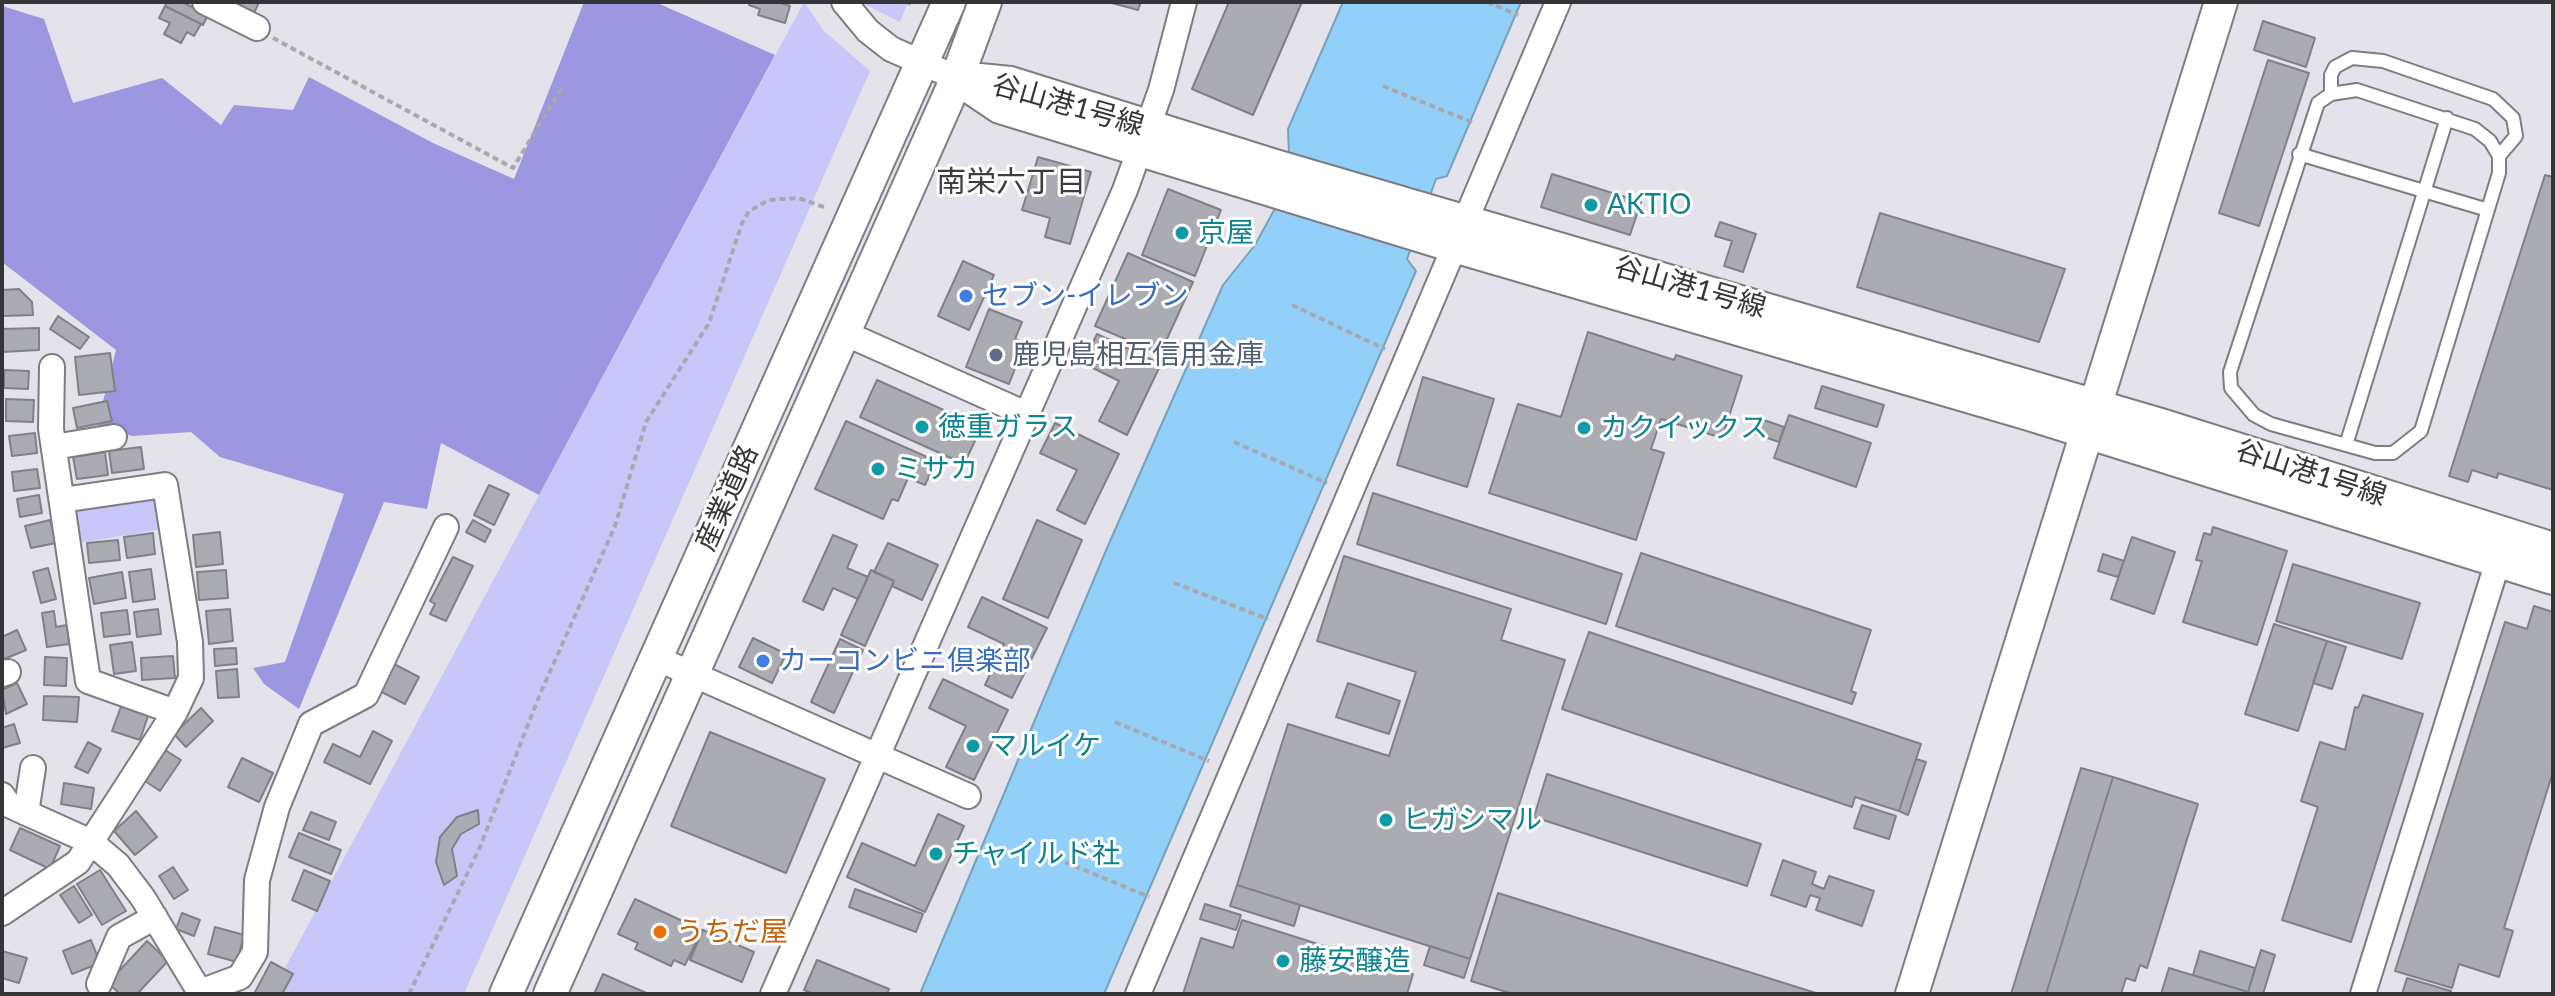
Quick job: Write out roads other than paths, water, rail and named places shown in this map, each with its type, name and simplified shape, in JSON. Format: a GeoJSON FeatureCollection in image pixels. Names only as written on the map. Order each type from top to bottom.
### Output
{"type":"FeatureCollection","features":[{"type":"Feature","properties":{"kind":"street"},"geometry":{"type":"LineString","coordinates":[[205,2],[257,28]]}},
{"type":"Feature","properties":{"kind":"street"},"geometry":{"type":"LineString","coordinates":[[844,2],[868,31],[891,49],[957,78]]}},
{"type":"Feature","properties":{"kind":"street","name":"産業道路"},"geometry":{"type":"LineString","coordinates":[[506,994],[820,284],[949,2]]}},
{"type":"Feature","properties":{"kind":"street","name":"産業道路"},"geometry":{"type":"LineString","coordinates":[[550,994],[957,78],[985,2]]}},
{"type":"Feature","properties":{"kind":"street"},"geometry":{"type":"LineString","coordinates":[[773,994],[875,755],[1125,190],[1161,90],[1184,2]]}},
{"type":"Feature","properties":{"kind":"street"},"geometry":{"type":"LineString","coordinates":[[1138,994],[1558,2]]}},
{"type":"Feature","properties":{"kind":"street"},"geometry":{"type":"LineString","coordinates":[[1912,994],[2221,2]]}},
{"type":"Feature","properties":{"kind":"street","name":"谷山港1号線"},"geometry":{"type":"LineString","coordinates":[[957,78],[1010,83],[1143,137],[1269,178],[2092,419],[2502,548],[2553,578]]}},
{"type":"Feature","properties":{"kind":"street"},"geometry":{"type":"LineString","coordinates":[[842,332],[1026,414]]}},
{"type":"Feature","properties":{"kind":"street"},"geometry":{"type":"LineString","coordinates":[[52,367],[54,447],[88,681],[175,712]]}},
{"type":"Feature","properties":{"kind":"street"},"geometry":{"type":"LineString","coordinates":[[54,447],[114,437]]}},
{"type":"Feature","properties":{"kind":"street"},"geometry":{"type":"LineString","coordinates":[[2,913],[78,862],[175,712],[191,678],[190,642],[165,485],[62,500]]}},
{"type":"Feature","properties":{"kind":"street"},"geometry":{"type":"LineString","coordinates":[[2,795],[9,805],[91,842],[118,865],[155,917],[200,993],[240,977],[255,952],[257,880],[277,807],[311,724],[366,695],[446,527]]}},
{"type":"Feature","properties":{"kind":"street"},"geometry":{"type":"LineString","coordinates":[[2363,994],[2502,548]]}},
{"type":"Feature","properties":{"kind":"street","name":"谷山港1号線"},"geometry":{"type":"LineString","coordinates":[[2502,548],[2553,549]]}},
{"type":"Feature","properties":{"kind":"street"},"geometry":{"type":"LineString","coordinates":[[656,658],[968,796]]}},
{"type":"Feature","properties":{"kind":"street"},"geometry":{"type":"LineString","coordinates":[[26,813],[33,768]]}},
{"type":"Feature","properties":{"kind":"street"},"geometry":{"type":"LineString","coordinates":[[99,984],[119,937],[155,917]]}},
{"type":"Feature","properties":{"kind":"lane"},"geometry":{"type":"LineString","coordinates":[[2331,94],[2331,75],[2335,67],[2352,58],[2383,61],[2493,99],[2513,118],[2516,136],[2499,156]]}},
{"type":"Feature","properties":{"kind":"lane"},"geometry":{"type":"LineString","coordinates":[[2357,90],[2447,118],[2475,129],[2490,141],[2499,156],[2499,173],[2421,431],[2393,453],[2375,453],[2271,424],[2254,415],[2231,388],[2230,372],[2318,103],[2331,94],[2357,90]]}},
{"type":"Feature","properties":{"kind":"lane"},"geometry":{"type":"LineString","coordinates":[[2346,445],[2447,118]]}},
{"type":"Feature","properties":{"kind":"lane"},"geometry":{"type":"LineString","coordinates":[[2299,154],[2488,210]]}},
{"type":"Feature","properties":{"kind":"place","name":"AKTIO"},"geometry":{"type":"Point","coordinates":[1591,205]}},
{"type":"Feature","properties":{"kind":"place","name":"京屋"},"geometry":{"type":"Point","coordinates":[1182,233]}},
{"type":"Feature","properties":{"kind":"place","name":"セブン-イレブン"},"geometry":{"type":"Point","coordinates":[966,296]}},
{"type":"Feature","properties":{"kind":"place","name":"鹿児島相互信用金庫"},"geometry":{"type":"Point","coordinates":[996,355]}},
{"type":"Feature","properties":{"kind":"place","name":"徳重ガラス"},"geometry":{"type":"Point","coordinates":[922,427]}},
{"type":"Feature","properties":{"kind":"place","name":"カクイックス"},"geometry":{"type":"Point","coordinates":[1584,428]}},
{"type":"Feature","properties":{"kind":"place","name":"ミサカ"},"geometry":{"type":"Point","coordinates":[878,469]}},
{"type":"Feature","properties":{"kind":"place","name":"カーコンビニ倶楽部"},"geometry":{"type":"Point","coordinates":[763,661]}},
{"type":"Feature","properties":{"kind":"place","name":"マルイケ"},"geometry":{"type":"Point","coordinates":[973,746]}},
{"type":"Feature","properties":{"kind":"place","name":"ヒガシマル"},"geometry":{"type":"Point","coordinates":[1386,820]}},
{"type":"Feature","properties":{"kind":"place","name":"チャイルド社"},"geometry":{"type":"Point","coordinates":[936,854]}},
{"type":"Feature","properties":{"kind":"place","name":"うちだ屋"},"geometry":{"type":"Point","coordinates":[660,932]}},
{"type":"Feature","properties":{"kind":"place","name":"藤安醸造"},"geometry":{"type":"Point","coordinates":[1283,961]}},
{"type":"Feature","properties":{"kind":"district","name":"南栄六丁目"},"geometry":{"type":"Point","coordinates":[1011,182]}}]}
